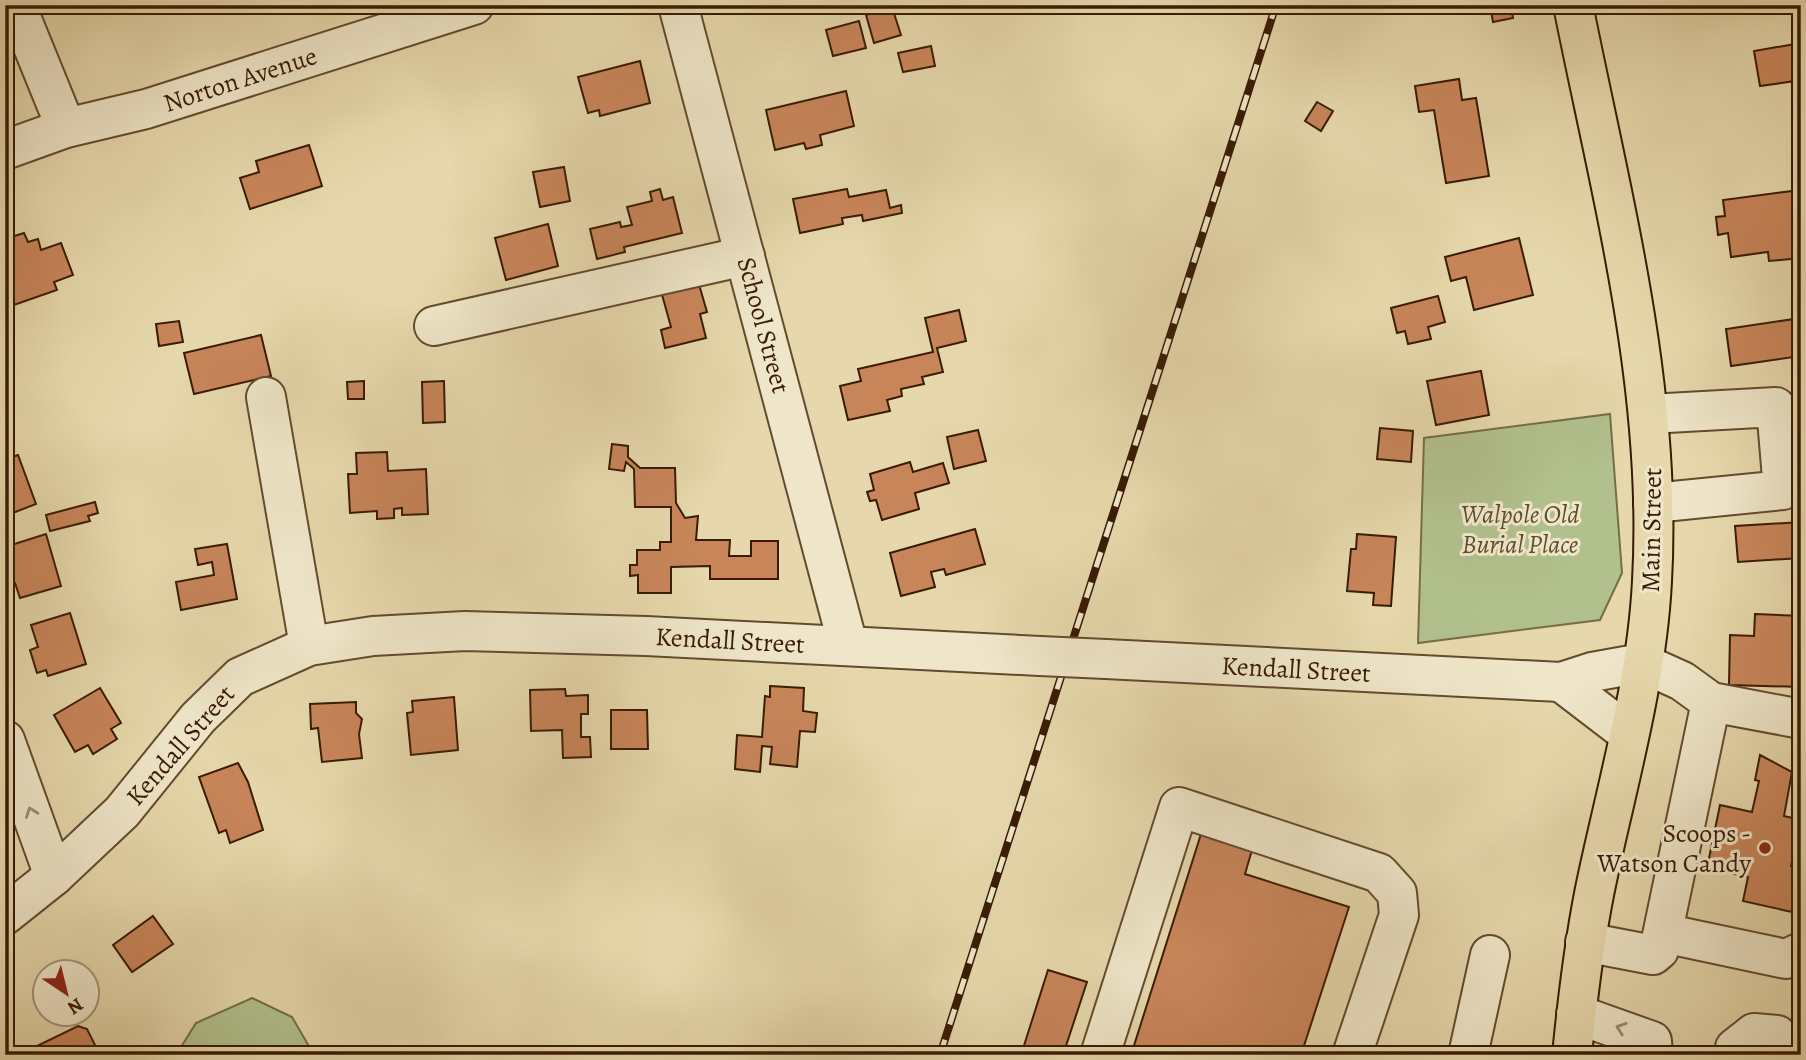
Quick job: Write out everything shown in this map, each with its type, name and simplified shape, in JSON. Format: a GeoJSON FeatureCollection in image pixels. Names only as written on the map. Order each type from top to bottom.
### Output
{"type":"FeatureCollection","features":[{"type":"Feature","properties":{"kind":"main road","name":"Main Street"},"geometry":{"type":"LineString","coordinates":[[1572,1055],[1586,942],[1642,663],[1652,582],[1653,503],[1649,414],[1630,283],[1573,5]]}},
{"type":"Feature","properties":{"kind":"street"},"geometry":{"type":"LineString","coordinates":[[16,5],[66,128]]}},
{"type":"Feature","properties":{"kind":"street","name":"Norton Avenue"},"geometry":{"type":"LineString","coordinates":[[5,150],[66,128],[145,109],[474,5]]}},
{"type":"Feature","properties":{"kind":"street","name":"School Street"},"geometry":{"type":"LineString","coordinates":[[678,5],[848,645]]}},
{"type":"Feature","properties":{"kind":"street"},"geometry":{"type":"LineString","coordinates":[[434,326],[745,257]]}},
{"type":"Feature","properties":{"kind":"street"},"geometry":{"type":"LineString","coordinates":[[266,397],[309,646]]}},
{"type":"Feature","properties":{"kind":"street"},"geometry":{"type":"LineString","coordinates":[[1649,414],[1776,407],[1783,490],[1653,503]]}},
{"type":"Feature","properties":{"kind":"street","name":"Kendall Street"},"geometry":{"type":"LineString","coordinates":[[5,915],[54,876],[122,812],[198,718],[240,677],[309,646],[373,636],[465,631],[848,645],[1562,682]]}},
{"type":"Feature","properties":{"kind":"street"},"geometry":{"type":"LineString","coordinates":[[1562,682],[1592,672],[1642,663],[1682,681],[1711,702],[1801,719]]}},
{"type":"Feature","properties":{"kind":"street"},"geometry":{"type":"LineString","coordinates":[[1562,682],[1629,734]]}},
{"type":"Feature","properties":{"kind":"street"},"geometry":{"type":"LineString","coordinates":[[1586,942],[1653,955],[1659,950],[1711,702]]}},
{"type":"Feature","properties":{"kind":"street"},"geometry":{"type":"LineString","coordinates":[[5,740],[54,876]]}},
{"type":"Feature","properties":{"kind":"street"},"geometry":{"type":"LineString","coordinates":[[1100,1055],[1179,807],[1379,873],[1397,893],[1399,915],[1352,1055]]}},
{"type":"Feature","properties":{"kind":"street"},"geometry":{"type":"LineString","coordinates":[[1663,933],[1786,959],[1801,952]]}},
{"type":"Feature","properties":{"kind":"street"},"geometry":{"type":"LineString","coordinates":[[1466,1050],[1490,956]]}},
{"type":"Feature","properties":{"kind":"street"},"geometry":{"type":"LineString","coordinates":[[1576,1014],[1652,1041],[1653,1055]]}},
{"type":"Feature","properties":{"kind":"street"},"geometry":{"type":"LineString","coordinates":[[1735,1055],[1735,1048],[1754,1033],[1777,1035],[1789,1055]]}},
{"type":"Feature","properties":{"kind":"green space","name":"Walpole Old Burial Place"},"geometry":{"type":"Polygon","coordinates":[[[1610,414],[1622,573],[1600,620],[1418,643],[1424,438],[1610,414]]]}},
{"type":"Feature","properties":{"kind":"green space"},"geometry":{"type":"Polygon","coordinates":[[[252,998],[292,1017],[314,1055],[176,1055],[196,1023],[252,998]]]}},
{"type":"Feature","properties":{"kind":"building"},"geometry":{"type":"Polygon","coordinates":[[[760,5],[788,5],[762,13],[760,5]]]}},
{"type":"Feature","properties":{"kind":"building"},"geometry":{"type":"Polygon","coordinates":[[[1490,5],[1511,5],[1513,18],[1493,22],[1490,5]]]}},
{"type":"Feature","properties":{"kind":"building"},"geometry":{"type":"Polygon","coordinates":[[[892,7],[901,35],[874,43],[866,15],[892,7]]]}},
{"type":"Feature","properties":{"kind":"building"},"geometry":{"type":"Polygon","coordinates":[[[859,21],[866,48],[833,56],[826,30],[859,21]]]}},
{"type":"Feature","properties":{"kind":"building"},"geometry":{"type":"Polygon","coordinates":[[[1801,43],[1801,115],[1795,81],[1760,86],[1754,51],[1801,43]]]}},
{"type":"Feature","properties":{"kind":"building"},"geometry":{"type":"Polygon","coordinates":[[[931,46],[935,66],[903,72],[898,53],[931,46]]]}},
{"type":"Feature","properties":{"kind":"building"},"geometry":{"type":"Polygon","coordinates":[[[640,61],[650,103],[600,116],[599,110],[588,113],[578,77],[640,61]]]}},
{"type":"Feature","properties":{"kind":"building"},"geometry":{"type":"Polygon","coordinates":[[[1459,79],[1462,100],[1476,98],[1489,176],[1446,183],[1434,110],[1419,112],[1415,86],[1459,79]]]}},
{"type":"Feature","properties":{"kind":"building"},"geometry":{"type":"Polygon","coordinates":[[[846,91],[854,126],[820,135],[822,145],[806,149],[804,143],[775,150],[766,110],[846,91]]]}},
{"type":"Feature","properties":{"kind":"building"},"geometry":{"type":"Polygon","coordinates":[[[1317,102],[1333,111],[1321,131],[1305,121],[1317,102]]]}},
{"type":"Feature","properties":{"kind":"building"},"geometry":{"type":"Polygon","coordinates":[[[309,145],[322,186],[250,209],[240,178],[259,172],[256,161],[309,145]]]}},
{"type":"Feature","properties":{"kind":"building"},"geometry":{"type":"Polygon","coordinates":[[[564,167],[570,201],[540,207],[533,172],[564,167]]]}},
{"type":"Feature","properties":{"kind":"building"},"geometry":{"type":"Polygon","coordinates":[[[1800,184],[1801,258],[1769,261],[1768,252],[1731,257],[1728,233],[1718,235],[1716,217],[1725,216],[1723,200],[1800,190],[1800,184]]]}},
{"type":"Feature","properties":{"kind":"building"},"geometry":{"type":"Polygon","coordinates":[[[660,189],[663,200],[673,197],[682,233],[624,247],[625,252],[597,259],[590,229],[620,222],[621,227],[632,225],[627,207],[652,201],[650,192],[660,189]]]}},
{"type":"Feature","properties":{"kind":"building"},"geometry":{"type":"Polygon","coordinates":[[[847,189],[849,197],[886,190],[890,208],[901,205],[902,213],[863,221],[862,215],[842,218],[843,224],[800,233],[793,199],[847,189]]]}},
{"type":"Feature","properties":{"kind":"building"},"geometry":{"type":"Polygon","coordinates":[[[548,224],[558,266],[506,280],[495,238],[548,224]]]}},
{"type":"Feature","properties":{"kind":"building"},"geometry":{"type":"Polygon","coordinates":[[[24,233],[28,242],[38,239],[41,250],[61,243],[73,275],[54,282],[57,290],[5,308],[5,239],[24,233]]]}},
{"type":"Feature","properties":{"kind":"building"},"geometry":{"type":"Polygon","coordinates":[[[1519,238],[1533,295],[1474,310],[1466,277],[1451,281],[1445,257],[1519,238]]]}},
{"type":"Feature","properties":{"kind":"building"},"geometry":{"type":"Polygon","coordinates":[[[698,281],[707,312],[700,314],[706,338],[665,348],[661,330],[671,327],[661,291],[698,281]]]}},
{"type":"Feature","properties":{"kind":"building"},"geometry":{"type":"Polygon","coordinates":[[[1438,296],[1445,322],[1428,327],[1431,339],[1408,344],[1405,331],[1397,333],[1391,308],[1438,296]]]}},
{"type":"Feature","properties":{"kind":"building"},"geometry":{"type":"Polygon","coordinates":[[[959,310],[966,341],[937,348],[943,372],[922,377],[924,384],[901,389],[902,396],[887,400],[890,411],[848,420],[840,386],[861,381],[858,369],[933,352],[925,318],[959,310]]]}},
{"type":"Feature","properties":{"kind":"building"},"geometry":{"type":"Polygon","coordinates":[[[1801,318],[1801,356],[1731,366],[1726,329],[1801,318]]]}},
{"type":"Feature","properties":{"kind":"building"},"geometry":{"type":"Polygon","coordinates":[[[179,321],[183,342],[159,346],[156,324],[179,321]]]}},
{"type":"Feature","properties":{"kind":"building"},"geometry":{"type":"Polygon","coordinates":[[[261,335],[271,376],[194,394],[184,353],[261,335]]]}},
{"type":"Feature","properties":{"kind":"building"},"geometry":{"type":"Polygon","coordinates":[[[1481,371],[1489,415],[1436,425],[1427,381],[1481,371]]]}},
{"type":"Feature","properties":{"kind":"building"},"geometry":{"type":"Polygon","coordinates":[[[364,381],[364,399],[348,399],[347,382],[364,381]]]}},
{"type":"Feature","properties":{"kind":"building"},"geometry":{"type":"Polygon","coordinates":[[[444,381],[445,422],[423,423],[422,382],[444,381]]]}},
{"type":"Feature","properties":{"kind":"building"},"geometry":{"type":"Polygon","coordinates":[[[1380,428],[1413,431],[1411,462],[1377,459],[1380,428]]]}},
{"type":"Feature","properties":{"kind":"building"},"geometry":{"type":"Polygon","coordinates":[[[978,430],[986,461],[954,469],[947,437],[978,430]]]}},
{"type":"Feature","properties":{"kind":"building"},"geometry":{"type":"Polygon","coordinates":[[[612,444],[628,446],[628,457],[640,468],[675,468],[676,503],[685,518],[698,516],[696,540],[730,540],[729,556],[751,556],[751,541],[778,541],[778,579],[710,579],[710,566],[671,567],[671,593],[638,593],[638,575],[630,576],[630,565],[637,565],[637,550],[660,550],[660,542],[671,542],[671,507],[635,507],[634,469],[626,462],[624,471],[609,469],[612,444]]]}},
{"type":"Feature","properties":{"kind":"building"},"geometry":{"type":"Polygon","coordinates":[[[387,452],[388,471],[426,469],[428,514],[402,515],[402,508],[394,509],[394,518],[377,519],[377,511],[350,513],[348,474],[357,474],[356,453],[387,452]]]}},
{"type":"Feature","properties":{"kind":"building"},"geometry":{"type":"Polygon","coordinates":[[[18,455],[36,504],[5,516],[5,459],[18,455]]]}},
{"type":"Feature","properties":{"kind":"building"},"geometry":{"type":"Polygon","coordinates":[[[910,462],[913,472],[943,463],[949,483],[915,493],[919,509],[882,520],[876,500],[870,501],[867,492],[874,490],[870,474],[910,462]]]}},
{"type":"Feature","properties":{"kind":"building"},"geometry":{"type":"Polygon","coordinates":[[[95,502],[98,513],[88,516],[90,521],[50,531],[46,515],[95,502]]]}},
{"type":"Feature","properties":{"kind":"building"},"geometry":{"type":"Polygon","coordinates":[[[1801,522],[1801,558],[1738,562],[1735,526],[1801,522]]]}},
{"type":"Feature","properties":{"kind":"building"},"geometry":{"type":"Polygon","coordinates":[[[975,529],[985,564],[946,575],[944,569],[931,572],[935,587],[901,596],[890,553],[975,529]]]}},
{"type":"Feature","properties":{"kind":"building"},"geometry":{"type":"Polygon","coordinates":[[[46,534],[61,586],[20,598],[15,583],[5,584],[5,561],[9,561],[5,547],[46,534]]]}},
{"type":"Feature","properties":{"kind":"building"},"geometry":{"type":"Polygon","coordinates":[[[1357,534],[1396,537],[1391,606],[1373,605],[1374,593],[1347,591],[1351,549],[1356,549],[1357,534]]]}},
{"type":"Feature","properties":{"kind":"building"},"geometry":{"type":"Polygon","coordinates":[[[227,544],[237,599],[181,610],[176,582],[214,575],[212,562],[198,565],[195,549],[227,544]]]}},
{"type":"Feature","properties":{"kind":"building"},"geometry":{"type":"Polygon","coordinates":[[[70,613],[86,664],[48,676],[46,670],[37,673],[30,650],[38,647],[31,625],[70,613]]]}},
{"type":"Feature","properties":{"kind":"building"},"geometry":{"type":"Polygon","coordinates":[[[1755,614],[1801,616],[1801,687],[1729,685],[1730,635],[1754,636],[1755,614]]]}},
{"type":"Feature","properties":{"kind":"building"},"geometry":{"type":"Polygon","coordinates":[[[770,686],[804,688],[803,711],[817,713],[815,732],[800,731],[797,767],[770,764],[772,747],[762,746],[760,772],[735,769],[737,735],[762,737],[765,696],[770,697],[770,686]]]}},
{"type":"Feature","properties":{"kind":"building"},"geometry":{"type":"Polygon","coordinates":[[[100,688],[121,723],[111,729],[117,739],[93,754],[88,745],[75,752],[54,715],[100,688]]]}},
{"type":"Feature","properties":{"kind":"building"},"geometry":{"type":"Polygon","coordinates":[[[565,689],[566,696],[588,695],[588,714],[581,714],[581,737],[590,737],[591,757],[563,758],[562,730],[531,731],[530,690],[565,689]]]}},
{"type":"Feature","properties":{"kind":"building"},"geometry":{"type":"Polygon","coordinates":[[[454,697],[458,750],[411,755],[407,713],[413,712],[412,701],[454,697]]]}},
{"type":"Feature","properties":{"kind":"building"},"geometry":{"type":"Polygon","coordinates":[[[356,702],[356,713],[362,719],[359,734],[362,758],[322,762],[318,728],[311,729],[310,704],[356,702]]]}},
{"type":"Feature","properties":{"kind":"building"},"geometry":{"type":"Polygon","coordinates":[[[611,710],[647,710],[648,749],[611,749],[611,710]]]}},
{"type":"Feature","properties":{"kind":"building"},"geometry":{"type":"Polygon","coordinates":[[[1760,755],[1792,772],[1784,816],[1801,820],[1791,866],[1801,868],[1792,912],[1743,901],[1748,877],[1707,868],[1720,805],[1752,812],[1759,781],[1755,780],[1760,755]]]}},
{"type":"Feature","properties":{"kind":"building"},"geometry":{"type":"Polygon","coordinates":[[[238,763],[248,782],[263,830],[230,843],[226,830],[219,833],[199,777],[238,763]]]}},
{"type":"Feature","properties":{"kind":"building"},"geometry":{"type":"Polygon","coordinates":[[[1201,834],[1252,850],[1245,874],[1349,907],[1301,1055],[1131,1055],[1201,834]]]}},
{"type":"Feature","properties":{"kind":"building"},"geometry":{"type":"Polygon","coordinates":[[[153,916],[173,944],[132,972],[113,945],[153,916]]]}},
{"type":"Feature","properties":{"kind":"building"},"geometry":{"type":"Polygon","coordinates":[[[1048,970],[1087,982],[1063,1055],[1021,1055],[1048,970]]]}},
{"type":"Feature","properties":{"kind":"building"},"geometry":{"type":"Polygon","coordinates":[[[74,1028],[84,1028],[99,1053],[42,1055],[37,1046],[74,1028]]]}},
{"type":"Feature","properties":{"kind":"railway"},"geometry":{"type":"LineString","coordinates":[[940,1055],[1276,5]]}},
{"type":"Feature","properties":{"kind":"place","name":"Scoops - Watson Candy"},"geometry":{"type":"Point","coordinates":[1765,848]}}]}
